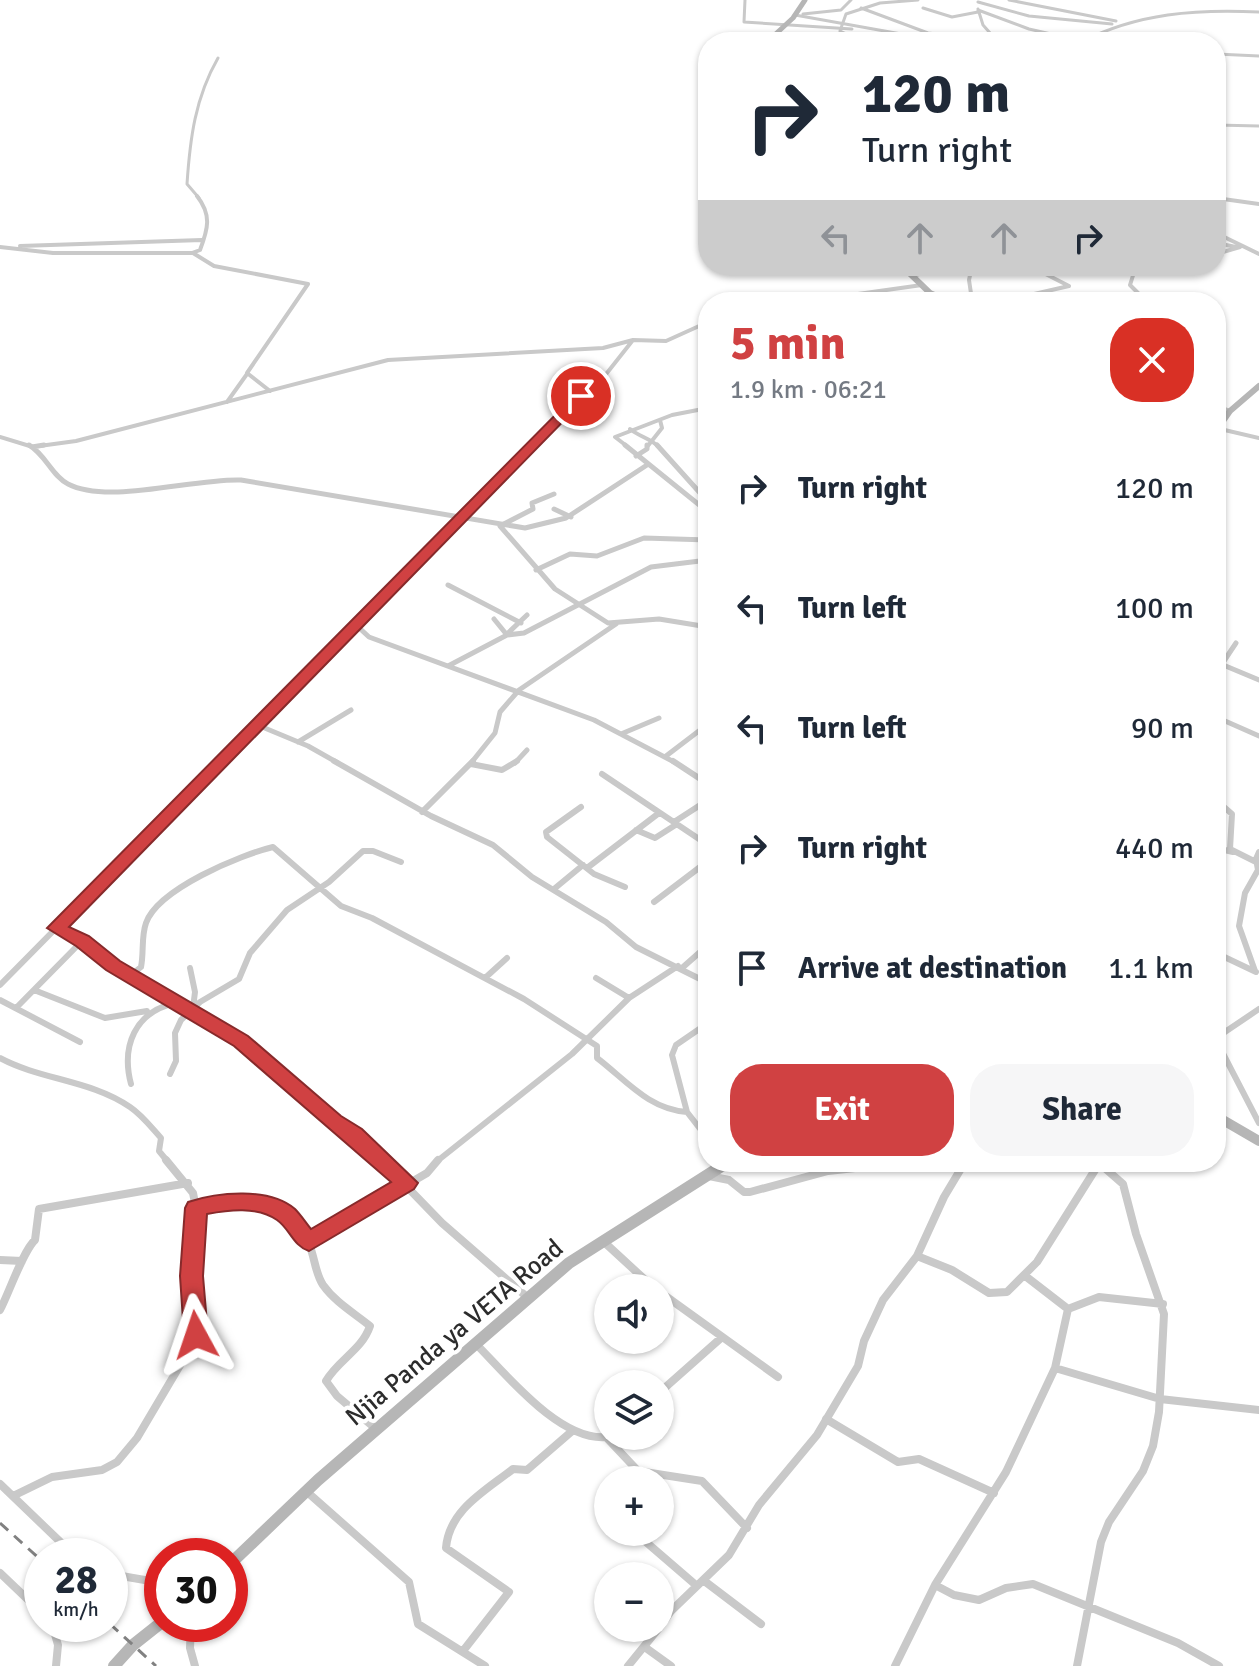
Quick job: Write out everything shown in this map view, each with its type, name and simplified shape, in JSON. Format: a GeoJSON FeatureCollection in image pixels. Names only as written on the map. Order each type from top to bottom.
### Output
{"type":"FeatureCollection","features":[{"type":"Feature","properties":{"kind":"street"},"geometry":{"type":"LineString","coordinates":[[745,0],[743,21],[841,26],[887,32]]}},
{"type":"Feature","properties":{"kind":"street"},"geometry":{"type":"LineString","coordinates":[[777,32],[796,15],[805,0]]}},
{"type":"Feature","properties":{"kind":"street"},"geometry":{"type":"LineString","coordinates":[[796,15],[841,10],[851,0]]}},
{"type":"Feature","properties":{"kind":"street"},"geometry":{"type":"LineString","coordinates":[[841,26],[846,14],[861,8],[885,2],[918,0]]}},
{"type":"Feature","properties":{"kind":"street"},"geometry":{"type":"LineString","coordinates":[[1009,0],[1122,22]]}},
{"type":"Feature","properties":{"kind":"street"},"geometry":{"type":"LineString","coordinates":[[989,32],[983,25],[978,1],[1029,16],[1122,22],[1182,11],[1259,12]]}},
{"type":"Feature","properties":{"kind":"street"},"geometry":{"type":"LineString","coordinates":[[861,8],[926,32]]}},
{"type":"Feature","properties":{"kind":"street"},"geometry":{"type":"LineString","coordinates":[[923,8],[952,17],[978,11],[1036,32]]}},
{"type":"Feature","properties":{"kind":"street"},"geometry":{"type":"LineString","coordinates":[[796,15],[841,26],[845,32]]}},
{"type":"Feature","properties":{"kind":"street"},"geometry":{"type":"LineString","coordinates":[[1101,32],[1122,22]]}},
{"type":"Feature","properties":{"kind":"street"},"geometry":{"type":"LineString","coordinates":[[1226,54],[1259,56]]}},
{"type":"Feature","properties":{"kind":"street"},"geometry":{"type":"LineString","coordinates":[[192,253],[202,247],[202,240],[211,224],[206,204],[187,184],[190,156],[188,136],[192,113],[218,58]]}},
{"type":"Feature","properties":{"kind":"street"},"geometry":{"type":"LineString","coordinates":[[1226,125],[1259,126]]}},
{"type":"Feature","properties":{"kind":"street"},"geometry":{"type":"LineString","coordinates":[[1226,199],[1259,204]]}},
{"type":"Feature","properties":{"kind":"street"},"geometry":{"type":"LineString","coordinates":[[1226,239],[1238,247]]}},
{"type":"Feature","properties":{"kind":"street"},"geometry":{"type":"LineString","coordinates":[[0,247],[202,240]]}},
{"type":"Feature","properties":{"kind":"street"},"geometry":{"type":"LineString","coordinates":[[1226,245],[1259,254]]}},
{"type":"Feature","properties":{"kind":"street"},"geometry":{"type":"LineString","coordinates":[[1249,250],[1259,246]]}},
{"type":"Feature","properties":{"kind":"street"},"geometry":{"type":"LineString","coordinates":[[0,247],[53,253],[192,253],[214,266],[308,284],[227,402]]}},
{"type":"Feature","properties":{"kind":"street"},"geometry":{"type":"LineString","coordinates":[[1226,251],[1238,247]]}},
{"type":"Feature","properties":{"kind":"street"},"geometry":{"type":"LineString","coordinates":[[912,276],[927,292]]}},
{"type":"Feature","properties":{"kind":"street"},"geometry":{"type":"LineString","coordinates":[[1043,292],[1069,286],[1050,276]]}},
{"type":"Feature","properties":{"kind":"street"},"geometry":{"type":"LineString","coordinates":[[876,292],[922,285]]}},
{"type":"Feature","properties":{"kind":"street"},"geometry":{"type":"LineString","coordinates":[[32,447],[76,441],[394,359],[603,348],[621,346],[633,340],[666,341],[698,327]]}},
{"type":"Feature","properties":{"kind":"street"},"geometry":{"type":"LineString","coordinates":[[0,985],[563,413],[603,378],[633,340]]}},
{"type":"Feature","properties":{"kind":"street"},"geometry":{"type":"LineString","coordinates":[[247,374],[270,391]]}},
{"type":"Feature","properties":{"kind":"street"},"geometry":{"type":"LineString","coordinates":[[1226,416],[1259,386]]}},
{"type":"Feature","properties":{"kind":"street"},"geometry":{"type":"LineString","coordinates":[[698,410],[630,429],[615,437],[698,503]]}},
{"type":"Feature","properties":{"kind":"street"},"geometry":{"type":"LineString","coordinates":[[1226,410],[1230,411]]}},
{"type":"Feature","properties":{"kind":"street"},"geometry":{"type":"LineString","coordinates":[[636,456],[663,427],[660,420]]}},
{"type":"Feature","properties":{"kind":"street"},"geometry":{"type":"LineString","coordinates":[[630,429],[638,436],[653,441],[698,491]]}},
{"type":"Feature","properties":{"kind":"street"},"geometry":{"type":"LineString","coordinates":[[1226,431],[1259,438]]}},
{"type":"Feature","properties":{"kind":"street"},"geometry":{"type":"LineString","coordinates":[[0,437],[32,447],[41,453],[64,483],[86,488],[151,489],[232,479],[533,527],[571,517],[595,504],[602,492],[647,465]]}},
{"type":"Feature","properties":{"kind":"street"},"geometry":{"type":"LineString","coordinates":[[500,524],[526,515],[534,508],[532,503],[554,494]]}},
{"type":"Feature","properties":{"kind":"street"},"geometry":{"type":"LineString","coordinates":[[691,497],[698,495]]}},
{"type":"Feature","properties":{"kind":"street"},"geometry":{"type":"LineString","coordinates":[[554,509],[571,517]]}},
{"type":"Feature","properties":{"kind":"street"},"geometry":{"type":"LineString","coordinates":[[500,524],[536,570],[562,595],[582,604],[608,623],[659,619],[698,625]]}},
{"type":"Feature","properties":{"kind":"street"},"geometry":{"type":"LineString","coordinates":[[536,570],[570,554],[597,556],[644,538],[670,536],[698,539]]}},
{"type":"Feature","properties":{"kind":"street"},"geometry":{"type":"LineString","coordinates":[[507,635],[524,633],[654,566],[698,561]]}},
{"type":"Feature","properties":{"kind":"street"},"geometry":{"type":"LineString","coordinates":[[448,585],[521,623]]}},
{"type":"Feature","properties":{"kind":"street"},"geometry":{"type":"LineString","coordinates":[[448,666],[507,635],[527,615]]}},
{"type":"Feature","properties":{"kind":"street"},"geometry":{"type":"LineString","coordinates":[[494,619],[507,635]]}},
{"type":"Feature","properties":{"kind":"street"},"geometry":{"type":"LineString","coordinates":[[355,624],[369,637],[519,690],[621,734],[666,756],[698,777]]}},
{"type":"Feature","properties":{"kind":"street"},"geometry":{"type":"LineString","coordinates":[[422,812],[471,764],[495,733],[503,708],[519,690],[616,624]]}},
{"type":"Feature","properties":{"kind":"street"},"geometry":{"type":"LineString","coordinates":[[1226,655],[1236,643]]}},
{"type":"Feature","properties":{"kind":"street"},"geometry":{"type":"LineString","coordinates":[[1226,666],[1259,680]]}},
{"type":"Feature","properties":{"kind":"street"},"geometry":{"type":"LineString","coordinates":[[298,742],[351,710]]}},
{"type":"Feature","properties":{"kind":"street"},"geometry":{"type":"LineString","coordinates":[[621,734],[659,718]]}},
{"type":"Feature","properties":{"kind":"street"},"geometry":{"type":"LineString","coordinates":[[1226,721],[1259,736]]}},
{"type":"Feature","properties":{"kind":"street"},"geometry":{"type":"LineString","coordinates":[[255,724],[298,742],[422,812],[493,845],[526,873],[606,922],[636,947],[698,977]]}},
{"type":"Feature","properties":{"kind":"street"},"geometry":{"type":"LineString","coordinates":[[666,756],[698,732]]}},
{"type":"Feature","properties":{"kind":"street"},"geometry":{"type":"LineString","coordinates":[[471,764],[502,772],[514,766],[527,750]]}},
{"type":"Feature","properties":{"kind":"street"},"geometry":{"type":"LineString","coordinates":[[602,774],[698,838]]}},
{"type":"Feature","properties":{"kind":"street"},"geometry":{"type":"LineString","coordinates":[[581,807],[545,834],[585,867],[625,887]]}},
{"type":"Feature","properties":{"kind":"street"},"geometry":{"type":"LineString","coordinates":[[636,830],[655,838],[698,807]]}},
{"type":"Feature","properties":{"kind":"street"},"geometry":{"type":"LineString","coordinates":[[1226,809],[1232,814],[1229,845],[1233,852]]}},
{"type":"Feature","properties":{"kind":"street"},"geometry":{"type":"LineString","coordinates":[[554,889],[659,813]]}},
{"type":"Feature","properties":{"kind":"street"},"geometry":{"type":"LineString","coordinates":[[131,975],[141,967],[149,917],[164,902],[206,872],[273,847],[341,906],[372,918],[536,1007],[597,1046],[597,1058],[653,1105],[669,1112],[687,1112]]}},
{"type":"Feature","properties":{"kind":"street"},"geometry":{"type":"LineString","coordinates":[[170,1074],[176,1061],[175,1033],[192,1010],[239,979],[250,953],[287,910],[365,850],[401,862]]}},
{"type":"Feature","properties":{"kind":"street"},"geometry":{"type":"LineString","coordinates":[[1226,850],[1258,857],[1257,874],[1245,893],[1239,926],[1257,972]]}},
{"type":"Feature","properties":{"kind":"street"},"geometry":{"type":"LineString","coordinates":[[654,902],[698,869]]}},
{"type":"Feature","properties":{"kind":"street"},"geometry":{"type":"LineString","coordinates":[[56,928],[82,941],[251,1049],[406,1183],[442,1223],[527,1297]]}},
{"type":"Feature","properties":{"kind":"street"},"geometry":{"type":"LineString","coordinates":[[16,1008],[82,941]]}},
{"type":"Feature","properties":{"kind":"street"},"geometry":{"type":"LineString","coordinates":[[309,1242],[427,1173],[443,1154],[586,1041],[629,998],[698,953]]}},
{"type":"Feature","properties":{"kind":"street"},"geometry":{"type":"LineString","coordinates":[[485,978],[507,958]]}},
{"type":"Feature","properties":{"kind":"street"},"geometry":{"type":"LineString","coordinates":[[1226,958],[1257,972]]}},
{"type":"Feature","properties":{"kind":"street"},"geometry":{"type":"LineString","coordinates":[[190,968],[195,992],[192,1010]]}},
{"type":"Feature","properties":{"kind":"street"},"geometry":{"type":"LineString","coordinates":[[596,978],[629,998]]}},
{"type":"Feature","properties":{"kind":"street"},"geometry":{"type":"LineString","coordinates":[[34,990],[105,1018],[175,1003]]}},
{"type":"Feature","properties":{"kind":"street"},"geometry":{"type":"LineString","coordinates":[[0,1000],[80,1042]]}},
{"type":"Feature","properties":{"kind":"street"},"geometry":{"type":"LineString","coordinates":[[1226,1032],[1259,1009]]}},
{"type":"Feature","properties":{"kind":"street"},"geometry":{"type":"LineString","coordinates":[[131,1084],[127,1069],[128,1052],[137,1025],[147,1011]]}},
{"type":"Feature","properties":{"kind":"street"},"geometry":{"type":"LineString","coordinates":[[698,1031],[672,1051],[687,1112],[698,1126]]}},
{"type":"Feature","properties":{"kind":"street"},"geometry":{"type":"LineString","coordinates":[[0,1058],[35,1075],[94,1091],[129,1107],[161,1138],[159,1151],[188,1183],[196,1208],[192,1276],[195,1340],[137,1438],[110,1467],[52,1477],[13,1496]]}},
{"type":"Feature","properties":{"kind":"street"},"geometry":{"type":"LineString","coordinates":[[1226,1059],[1259,1123]]}},
{"type":"Feature","properties":{"kind":"street"},"geometry":{"type":"LineString","coordinates":[[1226,1122],[1259,1141]]}},
{"type":"Feature","properties":{"kind":"street","name":"Njia Panda ya VETA Road"},"geometry":{"type":"LineString","coordinates":[[248,1547],[306,1491],[527,1297],[601,1240],[714,1172]]}},
{"type":"Feature","properties":{"kind":"street"},"geometry":{"type":"LineString","coordinates":[[708,1176],[729,1180],[744,1192],[750,1192],[825,1172]]}},
{"type":"Feature","properties":{"kind":"street"},"geometry":{"type":"LineString","coordinates":[[674,1608],[729,1555],[759,1505],[803,1455],[858,1366],[864,1341],[883,1300],[917,1256],[959,1172]]}},
{"type":"Feature","properties":{"kind":"street"},"geometry":{"type":"LineString","coordinates":[[917,1256],[958,1273],[994,1295],[1003,1294],[1060,1234],[1095,1172]]}},
{"type":"Feature","properties":{"kind":"street"},"geometry":{"type":"LineString","coordinates":[[1077,1666],[1101,1542],[1109,1522],[1148,1460],[1157,1431],[1160,1399],[1163,1304],[1136,1234],[1123,1184],[1110,1172]]}},
{"type":"Feature","properties":{"kind":"street"},"geometry":{"type":"LineString","coordinates":[[0,1310],[27,1247],[35,1240],[39,1209],[188,1183]]}},
{"type":"Feature","properties":{"kind":"street"},"geometry":{"type":"LineString","coordinates":[[196,1208],[234,1200],[265,1206],[285,1214],[309,1242],[321,1281],[341,1306],[370,1326],[362,1346],[330,1373],[327,1385],[376,1429]]}},
{"type":"Feature","properties":{"kind":"street"},"geometry":{"type":"LineString","coordinates":[[601,1240],[639,1274]]}},
{"type":"Feature","properties":{"kind":"street"},"geometry":{"type":"LineString","coordinates":[[0,1260],[22,1261]]}},
{"type":"Feature","properties":{"kind":"street"},"geometry":{"type":"LineString","coordinates":[[1024,1275],[1068,1309]]}},
{"type":"Feature","properties":{"kind":"street"},"geometry":{"type":"LineString","coordinates":[[1068,1309],[1103,1297],[1163,1304]]}},
{"type":"Feature","properties":{"kind":"street"},"geometry":{"type":"LineString","coordinates":[[674,1303],[778,1377]]}},
{"type":"Feature","properties":{"kind":"street"},"geometry":{"type":"LineString","coordinates":[[895,1666],[935,1585],[994,1493],[1055,1368],[1068,1309]]}},
{"type":"Feature","properties":{"kind":"street"},"geometry":{"type":"LineString","coordinates":[[674,1380],[721,1338]]}},
{"type":"Feature","properties":{"kind":"street"},"geometry":{"type":"LineString","coordinates":[[475,1343],[571,1432],[594,1439]]}},
{"type":"Feature","properties":{"kind":"street"},"geometry":{"type":"LineString","coordinates":[[1055,1368],[1113,1388],[1160,1399],[1259,1410]]}},
{"type":"Feature","properties":{"kind":"street"},"geometry":{"type":"LineString","coordinates":[[826,1419],[898,1462],[919,1459],[994,1493]]}},
{"type":"Feature","properties":{"kind":"street"},"geometry":{"type":"LineString","coordinates":[[463,1651],[509,1592],[447,1549],[446,1531],[457,1515],[513,1469],[527,1470],[571,1432]]}},
{"type":"Feature","properties":{"kind":"street"},"geometry":{"type":"LineString","coordinates":[[619,1450],[638,1471],[702,1481],[747,1528]]}},
{"type":"Feature","properties":{"kind":"street"},"geometry":{"type":"LineString","coordinates":[[0,1484],[56,1538]]}},
{"type":"Feature","properties":{"kind":"street"},"geometry":{"type":"LineString","coordinates":[[306,1491],[406,1577],[418,1624],[485,1666]]}},
{"type":"Feature","properties":{"kind":"street"},"geometry":{"type":"LineString","coordinates":[[652,1546],[761,1624]]}},
{"type":"Feature","properties":{"kind":"street"},"geometry":{"type":"LineString","coordinates":[[0,1573],[24,1596]]}},
{"type":"Feature","properties":{"kind":"street"},"geometry":{"type":"LineString","coordinates":[[935,1585],[956,1598],[977,1601],[990,1598],[1014,1584],[1033,1584],[1178,1643],[1219,1666]]}},
{"type":"Feature","properties":{"kind":"street"},"geometry":{"type":"LineString","coordinates":[[114,1666],[144,1636]]}},
{"type":"Feature","properties":{"kind":"street"},"geometry":{"type":"LineString","coordinates":[[56,1666],[57,1642]]}},
{"type":"Feature","properties":{"kind":"street"},"geometry":{"type":"LineString","coordinates":[[190,1642],[195,1666]]}},
{"type":"Feature","properties":{"kind":"street"},"geometry":{"type":"LineString","coordinates":[[628,1666],[650,1642]]}},
{"type":"Feature","properties":{"kind":"street"},"geometry":{"type":"LineString","coordinates":[[646,1648],[671,1666]]}},
{"type":"Feature","properties":{"kind":"railway"},"geometry":{"type":"LineString","coordinates":[[0,1523],[24,1545]]}},
{"type":"Feature","properties":{"kind":"railway"},"geometry":{"type":"LineString","coordinates":[[128,1640],[156,1666]]}},
{"type":"Feature","properties":{"kind":"route"},"geometry":{"type":"LineString","coordinates":[[196,1335],[192,1293],[196,1208],[234,1200],[265,1206],[285,1214],[309,1242],[406,1183],[354,1135],[334,1122],[241,1041],[113,965],[82,941],[56,928],[581,396]]}}]}
